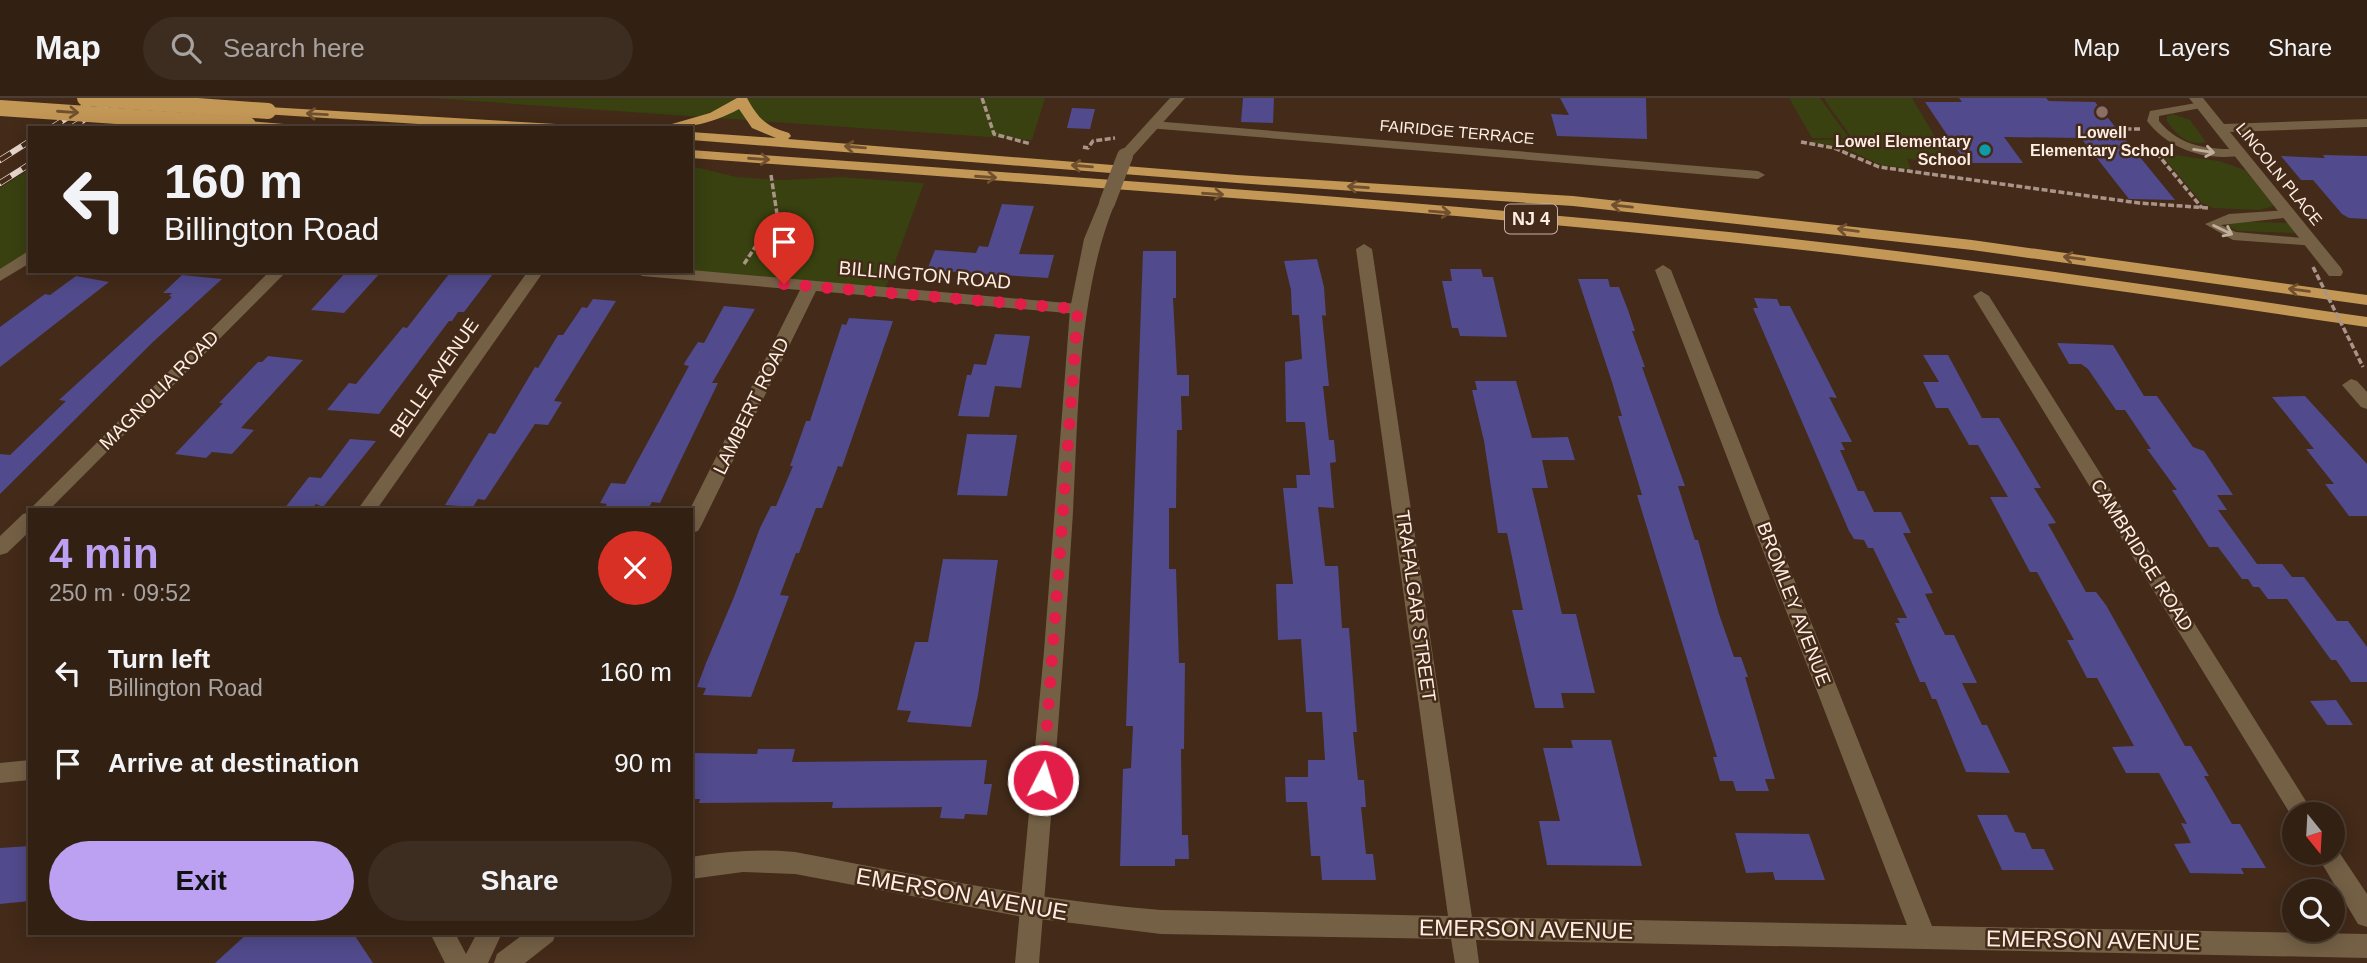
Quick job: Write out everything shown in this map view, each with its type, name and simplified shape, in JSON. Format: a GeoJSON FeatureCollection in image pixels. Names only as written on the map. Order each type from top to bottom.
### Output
{"type":"FeatureCollection","features":[{"type":"Feature","properties":{"kind":"highway"},"geometry":{"type":"LineString","coordinates":[[85,98],[522,126]]}},
{"type":"Feature","properties":{"kind":"highway"},"geometry":{"type":"LineString","coordinates":[[682,126],[725,112],[743,99],[750,120],[769,133],[826,145]]}},
{"type":"Feature","properties":{"kind":"highway"},"geometry":{"type":"LineString","coordinates":[[0,108],[260,126]]}},
{"type":"Feature","properties":{"kind":"highway","name":"NJ 4"},"geometry":{"type":"LineString","coordinates":[[693,136],[1237,179],[1573,201],[1972,245],[2367,300]]}},
{"type":"Feature","properties":{"kind":"highway","name":"NJ 4"},"geometry":{"type":"LineString","coordinates":[[693,154],[1398,208],[1729,237],[2006,269],[2367,322]]}},
{"type":"Feature","properties":{"kind":"street"},"geometry":{"type":"LineString","coordinates":[[215,126],[254,98]]}},
{"type":"Feature","properties":{"kind":"street"},"geometry":{"type":"LineString","coordinates":[[1027,963],[1054,651],[1078,309],[1092,239],[1125,156],[1178,98]]}},
{"type":"Feature","properties":{"kind":"street","name":"LINCOLN PLACE"},"geometry":{"type":"LineString","coordinates":[[2199,102],[2335,272]]}},
{"type":"Feature","properties":{"kind":"street"},"geometry":{"type":"LineString","coordinates":[[2220,128],[2367,123]]}},
{"type":"Feature","properties":{"kind":"street","name":"FAIRIDGE TERRACE"},"geometry":{"type":"LineString","coordinates":[[1153,125],[1758,175]]}},
{"type":"Feature","properties":{"kind":"street","name":"TRAFALGAR STREET"},"geometry":{"type":"LineString","coordinates":[[1364,248],[1467,963]]}},
{"type":"Feature","properties":{"kind":"street"},"geometry":{"type":"LineString","coordinates":[[0,276],[28,256]]}},
{"type":"Feature","properties":{"kind":"street","name":"BROMLEY AVENUE"},"geometry":{"type":"LineString","coordinates":[[1663,270],[1924,937]]}},
{"type":"Feature","properties":{"kind":"street","name":"MAGNOLIA ROAD"},"geometry":{"type":"LineString","coordinates":[[40,508],[277,273]]}},
{"type":"Feature","properties":{"kind":"street","name":"BELLE AVENUE"},"geometry":{"type":"LineString","coordinates":[[369,508],[535,273]]}},
{"type":"Feature","properties":{"kind":"street","name":"BILLINGTON ROAD"},"geometry":{"type":"LineString","coordinates":[[665,273],[1078,309]]}},
{"type":"Feature","properties":{"kind":"street","name":"LAMBERT ROAD"},"geometry":{"type":"LineString","coordinates":[[693,522],[810,286]]}},
{"type":"Feature","properties":{"kind":"street","name":"CAMBRIDGE ROAD"},"geometry":{"type":"LineString","coordinates":[[1981,296],[2296,802]]}},
{"type":"Feature","properties":{"kind":"street"},"geometry":{"type":"LineString","coordinates":[[2351,385],[2367,402]]}},
{"type":"Feature","properties":{"kind":"street"},"geometry":{"type":"LineString","coordinates":[[0,548],[28,521]]}},
{"type":"Feature","properties":{"kind":"street"},"geometry":{"type":"LineString","coordinates":[[0,773],[28,770]]}},
{"type":"Feature","properties":{"kind":"street","name":"EMERSON AVENUE"},"geometry":{"type":"LineString","coordinates":[[693,867],[754,860],[795,863],[1031,908],[1096,918],[1161,922],[2367,946]]}},
{"type":"Feature","properties":{"kind":"street"},"geometry":{"type":"LineString","coordinates":[[2335,865],[2367,916]]}},
{"type":"Feature","properties":{"kind":"street"},"geometry":{"type":"LineString","coordinates":[[443,935],[458,963]]}},
{"type":"Feature","properties":{"kind":"street"},"geometry":{"type":"LineString","coordinates":[[475,963],[489,935]]}},
{"type":"Feature","properties":{"kind":"street"},"geometry":{"type":"LineString","coordinates":[[506,963],[541,935]]}},
{"type":"Feature","properties":{"kind":"lane"},"geometry":{"type":"LineString","coordinates":[[2199,102],[2154,113],[2153,121],[2160,131],[2177,144],[2203,152],[2240,153]]}},
{"type":"Feature","properties":{"kind":"lane"},"geometry":{"type":"LineString","coordinates":[[2288,214],[2229,218],[2211,224],[2233,236],[2312,243]]}},
{"type":"Feature","properties":{"kind":"path"},"geometry":{"type":"LineString","coordinates":[[982,98],[994,134],[1040,146]]}},
{"type":"Feature","properties":{"kind":"path"},"geometry":{"type":"LineString","coordinates":[[2117,129],[2145,129]]}},
{"type":"Feature","properties":{"kind":"path"},"geometry":{"type":"LineString","coordinates":[[1801,142],[1834,148],[1879,167],[2139,203],[2216,209]]}},
{"type":"Feature","properties":{"kind":"path"},"geometry":{"type":"LineString","coordinates":[[2167,152],[2155,151],[2202,208]]}},
{"type":"Feature","properties":{"kind":"path"},"geometry":{"type":"LineString","coordinates":[[733,279],[777,214],[769,160]]}},
{"type":"Feature","properties":{"kind":"path"},"geometry":{"type":"LineString","coordinates":[[2313,267],[2363,368]]}},
{"type":"Feature","properties":{"kind":"green space"},"geometry":{"type":"Polygon","coordinates":[[[431,98],[1045,98],[1032,140],[431,98]]]}},
{"type":"Feature","properties":{"kind":"green space"},"geometry":{"type":"Polygon","coordinates":[[[1789,98],[1820,98],[1849,138],[1812,138],[1789,98]]]}},
{"type":"Feature","properties":{"kind":"green space"},"geometry":{"type":"Polygon","coordinates":[[[1824,98],[1912,98],[1944,152],[1945,163],[1907,159],[1911,169],[1881,165],[1849,150],[1812,142],[1810,140],[1852,139],[1824,98]]]}},
{"type":"Feature","properties":{"kind":"green space"},"geometry":{"type":"Polygon","coordinates":[[[2173,114],[2190,120],[2206,142],[2194,143],[2178,135],[2167,121],[2167,116],[2173,114]]]}},
{"type":"Feature","properties":{"kind":"green space"},"geometry":{"type":"Polygon","coordinates":[[[2160,153],[2219,161],[2245,170],[2274,206],[2260,210],[2213,208],[2202,203],[2160,153]]]}},
{"type":"Feature","properties":{"kind":"green space"},"geometry":{"type":"Polygon","coordinates":[[[693,166],[736,177],[783,180],[840,177],[924,183],[884,292],[693,271],[693,166]]]}},
{"type":"Feature","properties":{"kind":"green space"},"geometry":{"type":"Polygon","coordinates":[[[28,170],[28,256],[0,276],[0,188],[28,170]]]}},
{"type":"Feature","properties":{"kind":"green space"},"geometry":{"type":"Polygon","coordinates":[[[2231,221],[2290,223],[2296,233],[2237,231],[2226,224],[2231,221]]]}},
{"type":"Feature","properties":{"kind":"building"},"geometry":{"type":"Polygon","coordinates":[[[1243,98],[1274,98],[1273,123],[1241,122],[1243,98]]]}},
{"type":"Feature","properties":{"kind":"building"},"geometry":{"type":"Polygon","coordinates":[[[1560,98],[1646,98],[1647,139],[1557,136],[1551,114],[1569,115],[1560,98]]]}},
{"type":"Feature","properties":{"kind":"building","name":"Lowel Elementary School"},"geometry":{"type":"Polygon","coordinates":[[[1959,98],[2046,98],[2049,101],[2095,102],[2175,200],[2129,199],[2081,138],[2004,137],[2023,163],[1966,163],[1925,102],[1962,102],[1959,98]]]}},
{"type":"Feature","properties":{"kind":"building"},"geometry":{"type":"Polygon","coordinates":[[[1072,108],[1095,109],[1090,129],[1067,128],[1072,108]]]}},
{"type":"Feature","properties":{"kind":"building"},"geometry":{"type":"Polygon","coordinates":[[[2323,155],[2367,156],[2367,219],[2349,218],[2342,214],[2313,180],[2301,180],[2281,156],[2325,158],[2323,155]]]}},
{"type":"Feature","properties":{"kind":"building"},"geometry":{"type":"Polygon","coordinates":[[[1002,204],[1034,206],[1019,254],[1054,255],[1048,278],[927,270],[935,250],[976,253],[979,246],[988,247],[1002,204]]]}},
{"type":"Feature","properties":{"kind":"building"},"geometry":{"type":"Polygon","coordinates":[[[1143,251],[1176,251],[1176,298],[1173,298],[1177,375],[1189,375],[1189,396],[1181,396],[1182,430],[1177,430],[1176,508],[1169,508],[1169,569],[1176,569],[1179,663],[1185,663],[1184,749],[1181,749],[1182,835],[1188,835],[1189,859],[1175,859],[1175,866],[1120,866],[1123,769],[1131,768],[1133,726],[1126,726],[1143,251]]]}},
{"type":"Feature","properties":{"kind":"building"},"geometry":{"type":"Polygon","coordinates":[[[1317,259],[1324,287],[1326,316],[1322,315],[1329,386],[1323,386],[1329,440],[1334,440],[1336,462],[1330,463],[1334,508],[1318,507],[1325,566],[1338,566],[1342,628],[1349,628],[1357,732],[1353,732],[1358,780],[1364,780],[1366,807],[1361,807],[1366,854],[1373,854],[1376,880],[1322,880],[1320,856],[1311,856],[1307,802],[1286,802],[1285,777],[1308,777],[1308,760],[1325,760],[1322,712],[1306,712],[1301,639],[1278,640],[1276,584],[1293,584],[1283,488],[1297,488],[1296,475],[1310,475],[1305,422],[1286,422],[1285,362],[1302,359],[1299,315],[1292,315],[1291,290],[1284,261],[1317,259]]]}},
{"type":"Feature","properties":{"kind":"building"},"geometry":{"type":"Polygon","coordinates":[[[1450,269],[1481,269],[1483,277],[1493,277],[1507,337],[1460,336],[1458,328],[1452,328],[1442,281],[1452,281],[1450,269]]]}},
{"type":"Feature","properties":{"kind":"building"},"geometry":{"type":"Polygon","coordinates":[[[345,273],[380,273],[344,313],[311,310],[345,273]]]}},
{"type":"Feature","properties":{"kind":"building"},"geometry":{"type":"Polygon","coordinates":[[[449,274],[493,274],[464,312],[458,312],[452,321],[449,321],[379,414],[327,410],[349,383],[356,384],[403,327],[407,328],[449,274]]]}},
{"type":"Feature","properties":{"kind":"building"},"geometry":{"type":"Polygon","coordinates":[[[182,275],[222,279],[154,341],[0,494],[0,454],[10,455],[66,401],[59,400],[172,297],[169,296],[172,293],[163,293],[182,275]]]}},
{"type":"Feature","properties":{"kind":"building"},"geometry":{"type":"Polygon","coordinates":[[[76,276],[109,282],[0,367],[0,327],[45,294],[50,295],[76,276]]]}},
{"type":"Feature","properties":{"kind":"building"},"geometry":{"type":"Polygon","coordinates":[[[1578,279],[1608,279],[1610,287],[1619,287],[1628,310],[1635,331],[1632,331],[1645,367],[1642,367],[1685,486],[1678,486],[1695,540],[1698,540],[1719,614],[1734,657],[1741,657],[1748,677],[1745,677],[1775,779],[1765,779],[1769,791],[1736,791],[1733,781],[1720,781],[1713,757],[1717,757],[1637,495],[1642,495],[1618,416],[1622,416],[1578,279]]]}},
{"type":"Feature","properties":{"kind":"building"},"geometry":{"type":"Polygon","coordinates":[[[1754,298],[1777,299],[1780,306],[1790,306],[1837,398],[1829,397],[1852,442],[1841,442],[1845,450],[1840,450],[1858,491],[1864,491],[1874,512],[1901,512],[1911,533],[1903,533],[1933,593],[1925,594],[1945,635],[1954,635],[1977,683],[1962,683],[1982,725],[1987,725],[2010,773],[1966,772],[1936,699],[1932,699],[1925,682],[1920,682],[1895,623],[1900,623],[1897,618],[1907,618],[1873,548],[1868,548],[1864,540],[1854,539],[1849,531],[1753,308],[1758,308],[1754,298]]]}},
{"type":"Feature","properties":{"kind":"building"},"geometry":{"type":"Polygon","coordinates":[[[593,299],[616,301],[554,401],[562,402],[548,425],[535,424],[485,500],[478,499],[473,507],[445,505],[489,433],[495,434],[535,367],[538,368],[558,335],[563,335],[582,307],[587,308],[593,299]]]}},
{"type":"Feature","properties":{"kind":"building"},"geometry":{"type":"Polygon","coordinates":[[[724,306],[755,309],[712,383],[718,383],[660,503],[652,502],[649,508],[605,507],[607,504],[600,503],[611,483],[625,484],[689,366],[684,365],[685,362],[698,342],[704,343],[724,306]]]}},
{"type":"Feature","properties":{"kind":"building"},"geometry":{"type":"Polygon","coordinates":[[[849,318],[893,321],[842,467],[838,466],[822,508],[816,508],[799,553],[796,553],[780,595],[789,596],[751,697],[703,695],[706,688],[697,687],[706,663],[760,528],[771,506],[776,506],[793,466],[790,466],[806,421],[810,421],[842,324],[846,325],[849,318]]]}},
{"type":"Feature","properties":{"kind":"building"},"geometry":{"type":"Polygon","coordinates":[[[995,334],[1030,336],[1021,388],[995,386],[989,417],[958,416],[967,375],[971,375],[974,364],[986,365],[995,334]]]}},
{"type":"Feature","properties":{"kind":"building"},"geometry":{"type":"Polygon","coordinates":[[[2057,343],[2113,345],[2144,396],[2157,396],[2193,447],[2204,451],[2233,495],[2217,495],[2227,510],[2218,510],[2257,564],[2282,564],[2292,577],[2304,577],[2337,621],[2348,621],[2367,647],[2367,682],[2351,682],[2336,660],[2331,660],[2287,599],[2268,599],[2259,587],[2253,587],[2248,579],[2242,579],[2218,547],[2209,547],[2172,490],[2177,490],[2147,449],[2151,449],[2125,410],[2116,410],[2088,369],[2081,364],[2069,364],[2057,343]]]}},
{"type":"Feature","properties":{"kind":"building"},"geometry":{"type":"Polygon","coordinates":[[[1923,355],[1948,355],[1982,418],[1999,418],[2041,488],[2034,488],[2056,523],[2048,524],[2086,592],[2096,592],[2106,605],[2185,746],[2191,746],[2209,776],[2204,776],[2232,824],[2240,824],[2266,868],[2241,868],[2244,874],[2190,873],[2174,844],[2191,843],[2181,823],[2187,824],[2159,773],[2126,773],[2112,747],[2134,746],[2097,678],[2087,678],[2067,640],[2074,640],[2037,572],[2030,572],[1990,497],[2008,497],[1978,445],[1969,445],[1948,408],[1936,408],[1923,382],[1939,382],[1923,355]]]}},
{"type":"Feature","properties":{"kind":"building"},"geometry":{"type":"Polygon","coordinates":[[[268,356],[303,360],[241,428],[254,430],[232,454],[212,452],[206,458],[175,454],[223,403],[219,403],[258,362],[268,356]]]}},
{"type":"Feature","properties":{"kind":"building"},"geometry":{"type":"Polygon","coordinates":[[[1475,381],[1516,381],[1532,438],[1568,437],[1575,460],[1542,460],[1548,488],[1532,488],[1562,614],[1576,614],[1595,693],[1561,693],[1564,708],[1535,708],[1512,610],[1523,610],[1507,533],[1498,533],[1484,441],[1472,390],[1477,390],[1475,381]]]}},
{"type":"Feature","properties":{"kind":"building"},"geometry":{"type":"Polygon","coordinates":[[[2305,396],[2367,464],[2367,516],[2349,516],[2325,484],[2334,484],[2306,449],[2314,449],[2272,397],[2305,396]]]}},
{"type":"Feature","properties":{"kind":"building"},"geometry":{"type":"Polygon","coordinates":[[[967,434],[1017,435],[1007,496],[957,495],[967,434]]]}},
{"type":"Feature","properties":{"kind":"building"},"geometry":{"type":"Polygon","coordinates":[[[350,439],[376,441],[323,507],[316,504],[312,508],[285,508],[309,477],[321,478],[350,439]]]}},
{"type":"Feature","properties":{"kind":"building"},"geometry":{"type":"Polygon","coordinates":[[[943,559],[998,560],[971,727],[907,722],[911,711],[897,710],[915,642],[928,642],[943,559]]]}},
{"type":"Feature","properties":{"kind":"building"},"geometry":{"type":"Polygon","coordinates":[[[2336,700],[2353,725],[2327,725],[2310,701],[2336,700]]]}},
{"type":"Feature","properties":{"kind":"building"},"geometry":{"type":"Polygon","coordinates":[[[1571,740],[1611,740],[1642,866],[1547,865],[1539,821],[1560,821],[1543,748],[1573,748],[1571,740]]]}},
{"type":"Feature","properties":{"kind":"building"},"geometry":{"type":"Polygon","coordinates":[[[758,749],[795,749],[792,762],[987,760],[984,784],[992,784],[987,815],[965,814],[964,819],[940,818],[942,807],[832,808],[833,802],[699,803],[700,799],[693,799],[693,753],[757,754],[758,749]]]}},
{"type":"Feature","properties":{"kind":"building"},"geometry":{"type":"Polygon","coordinates":[[[1977,815],[2007,815],[2015,832],[2025,833],[2032,849],[2044,849],[2054,870],[2002,870],[1977,815]]]}},
{"type":"Feature","properties":{"kind":"building"},"geometry":{"type":"Polygon","coordinates":[[[1735,833],[1809,834],[1825,880],[1775,880],[1773,872],[1746,873],[1735,833]]]}},
{"type":"Feature","properties":{"kind":"building"},"geometry":{"type":"Polygon","coordinates":[[[28,846],[28,901],[0,904],[0,848],[28,846]]]}},
{"type":"Feature","properties":{"kind":"building"},"geometry":{"type":"Polygon","coordinates":[[[246,935],[354,935],[373,963],[215,963],[246,935]]]}},
{"type":"Feature","properties":{"kind":"railway"},"geometry":{"type":"LineString","coordinates":[[54,126],[98,98]]}},
{"type":"Feature","properties":{"kind":"railway"},"geometry":{"type":"LineString","coordinates":[[74,126],[118,98]]}},
{"type":"Feature","properties":{"kind":"railway"},"geometry":{"type":"LineString","coordinates":[[0,160],[28,142]]}},
{"type":"Feature","properties":{"kind":"railway"},"geometry":{"type":"LineString","coordinates":[[0,183],[28,165]]}},
{"type":"Feature","properties":{"kind":"place","name":"Lowell Elementary School"},"geometry":{"type":"Point","coordinates":[2102,112]}},
{"type":"Feature","properties":{"kind":"place","name":"Lowel Elementary School"},"geometry":{"type":"Point","coordinates":[1985,150]}},
{"type":"Feature","properties":{"kind":"route"},"geometry":{"type":"LineString","coordinates":[[784,284],[1078,309],[1043,780]]}}]}
